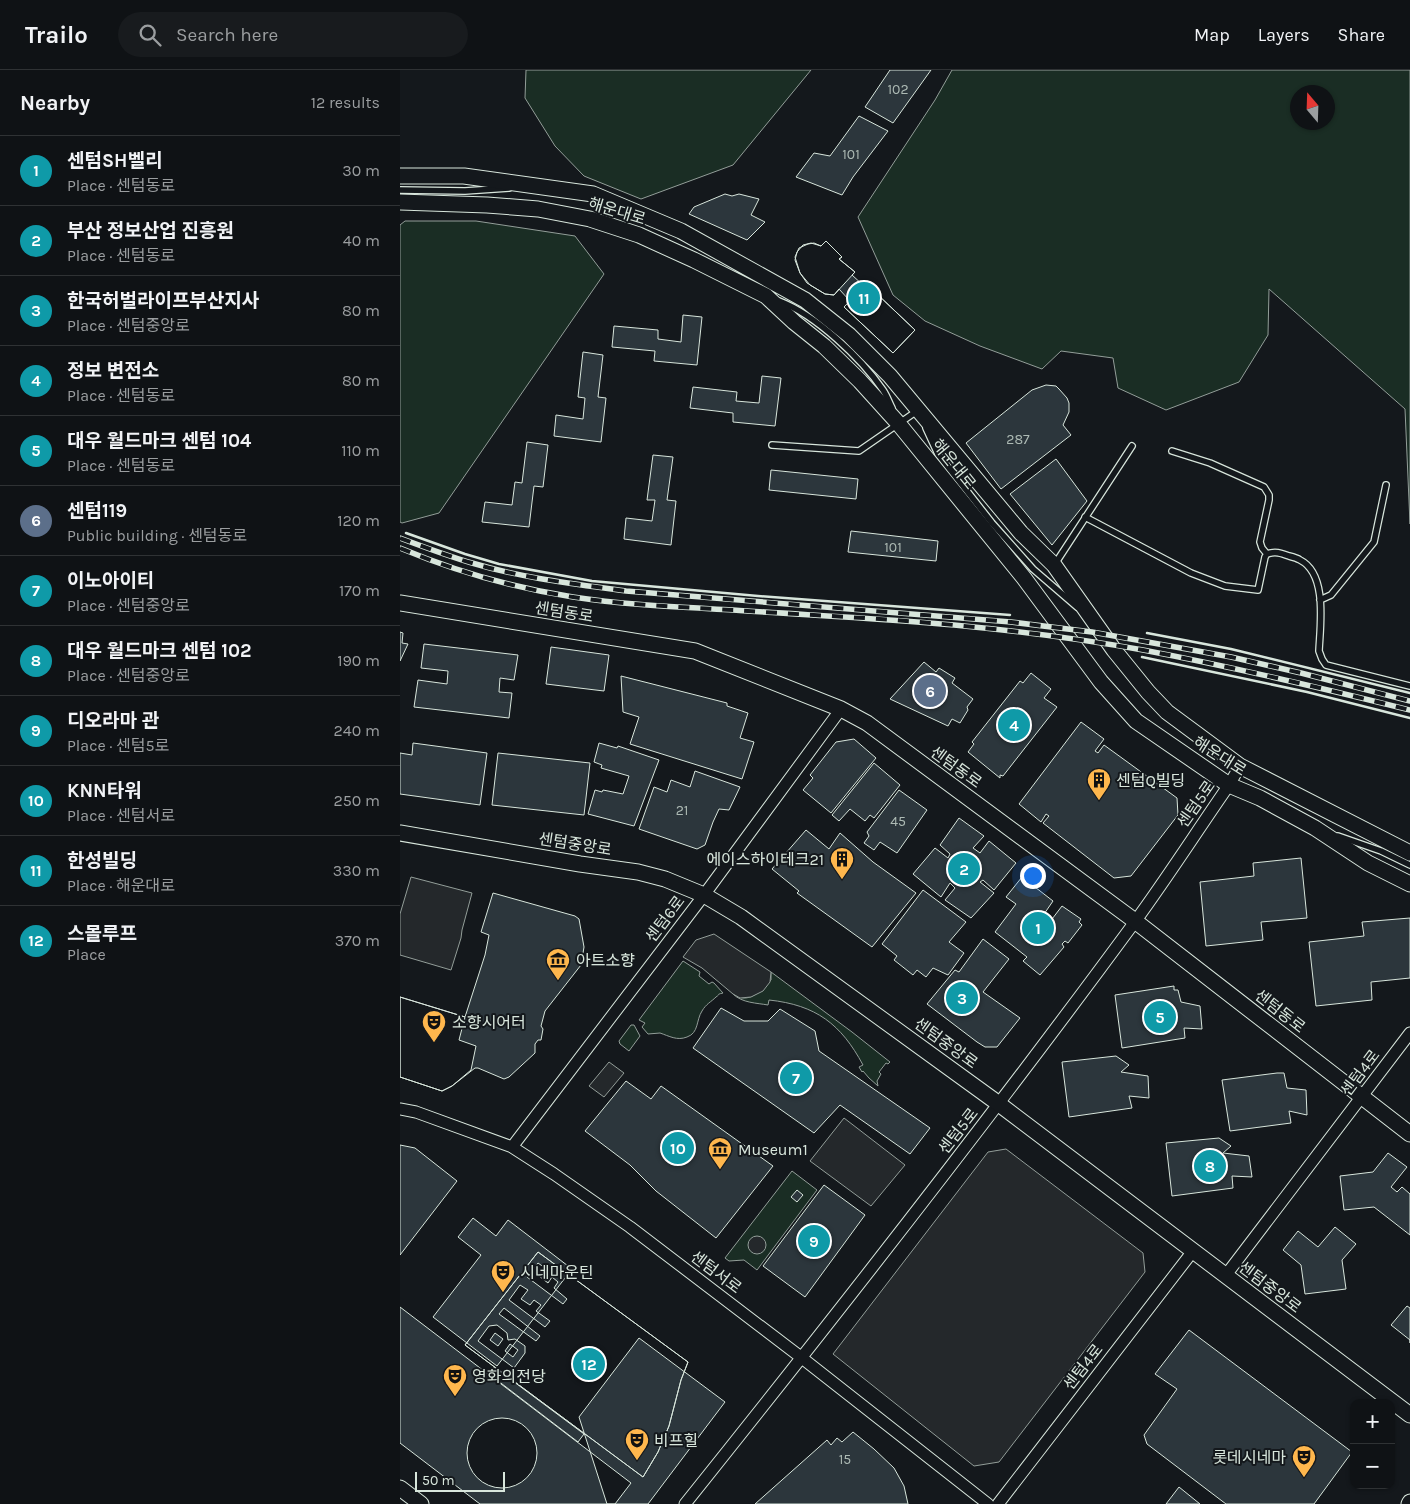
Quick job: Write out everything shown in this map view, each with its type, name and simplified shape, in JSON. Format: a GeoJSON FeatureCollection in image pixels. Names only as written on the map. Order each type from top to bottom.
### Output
{"type":"FeatureCollection","features":[{"type":"Feature","properties":{"kind":"main road","name":"해운대로"},"geometry":{"type":"LineString","coordinates":[[400,176],[464,176],[593,194],[681,231],[805,300],[849,336],[884,369],[1022,533],[1054,566],[1095,624],[1148,692],[1167,712],[1240,766],[1410,853]]}},
{"type":"Feature","properties":{"kind":"main road","name":"해운대로"},"geometry":{"type":"LineString","coordinates":[[402,199],[538,209],[590,219],[639,235],[766,296],[824,346],[860,381],[898,423],[1024,578],[1101,682],[1136,722],[1229,785],[1260,798],[1315,828],[1368,863],[1410,884]]}},
{"type":"Feature","properties":{"kind":"main road","name":"센텀동로"},"geometry":{"type":"LineString","coordinates":[[400,603],[694,651],[841,709],[867,723],[1135,921],[1410,1134]]}},
{"type":"Feature","properties":{"kind":"main road","name":"센텀중앙로"},"geometry":{"type":"LineString","coordinates":[[400,833],[638,872],[665,879],[704,895],[741,917],[999,1104],[1410,1415]]}},
{"type":"Feature","properties":{"kind":"main road"},"geometry":{"type":"LineString","coordinates":[[400,1488],[421,1504]]}},
{"type":"Feature","properties":{"kind":"street","name":"센텀6로"},"geometry":{"type":"LineString","coordinates":[[512,1147],[704,895],[841,709]]}},
{"type":"Feature","properties":{"kind":"street","name":"센텀5로"},"geometry":{"type":"LineString","coordinates":[[686,1504],[999,1104],[1135,921],[1229,785],[1240,766]]}},
{"type":"Feature","properties":{"kind":"street","name":"센텀4로"},"geometry":{"type":"LineString","coordinates":[[1226,1275],[1410,1033]]}},
{"type":"Feature","properties":{"kind":"street","name":"센텀서로"},"geometry":{"type":"LineString","coordinates":[[400,1109],[416,1112],[512,1147],[630,1227],[802,1358],[988,1504]]}},
{"type":"Feature","properties":{"kind":"street","name":"센텀4로"},"geometry":{"type":"LineString","coordinates":[[998,1504],[1193,1251]]}},
{"type":"Feature","properties":{"kind":"lane"},"geometry":{"type":"LineString","coordinates":[[402,199],[464,191],[544,187]]}},
{"type":"Feature","properties":{"kind":"lane"},"geometry":{"type":"LineString","coordinates":[[772,445],[859,451],[918,410],[938,454],[992,523],[1033,569],[1095,624]]}},
{"type":"Feature","properties":{"kind":"lane"},"geometry":{"type":"LineString","coordinates":[[1054,566],[1132,446]]}},
{"type":"Feature","properties":{"kind":"lane"},"geometry":{"type":"LineString","coordinates":[[1172,451],[1210,463],[1264,487],[1269,495],[1269,500],[1260,542],[1267,554]]}},
{"type":"Feature","properties":{"kind":"lane"},"geometry":{"type":"LineString","coordinates":[[1320,600],[1331,595],[1374,542],[1386,485]]}},
{"type":"Feature","properties":{"kind":"lane"},"geometry":{"type":"LineString","coordinates":[[1085,517],[1191,573],[1225,586],[1258,590],[1267,554]]}},
{"type":"Feature","properties":{"kind":"lane"},"geometry":{"type":"LineString","coordinates":[[1267,554],[1276,552],[1300,559],[1308,565],[1312,572],[1320,590],[1319,651],[1326,665],[1410,686]]}},
{"type":"Feature","properties":{"kind":"lane"},"geometry":{"type":"LineString","coordinates":[[1315,828],[1381,851],[1410,865]]}},
{"type":"Feature","properties":{"kind":"green space"},"geometry":{"type":"Polygon","coordinates":[[[526,70],[811,70],[733,165],[641,199],[584,176],[555,146],[525,98],[526,70]]]}},
{"type":"Feature","properties":{"kind":"green space"},"geometry":{"type":"Polygon","coordinates":[[[952,70],[1410,70],[1410,524],[1405,409],[1269,289],[1268,335],[1239,382],[1166,410],[1118,388],[1113,358],[1061,351],[1042,369],[980,346],[925,321],[893,295],[858,217],[935,100],[952,70]]]}},
{"type":"Feature","properties":{"kind":"green space"},"geometry":{"type":"Polygon","coordinates":[[[405,221],[476,221],[575,236],[604,274],[439,513],[402,523],[400,522],[400,225],[405,221]]]}},
{"type":"Feature","properties":{"kind":"green space"},"geometry":{"type":"Polygon","coordinates":[[[683,961],[700,972],[699,976],[709,984],[714,983],[723,993],[719,994],[707,1005],[700,1015],[694,1033],[691,1035],[673,1038],[660,1033],[648,1034],[642,1027],[645,1023],[639,1020],[683,961]]]}},
{"type":"Feature","properties":{"kind":"green space"},"geometry":{"type":"Polygon","coordinates":[[[771,972],[890,1062],[886,1063],[879,1072],[881,1074],[877,1081],[878,1086],[862,1072],[859,1067],[863,1065],[846,1038],[825,1019],[814,1012],[800,1006],[769,1000],[768,1005],[745,1001],[733,994],[744,998],[754,995],[771,980],[771,972]]]}},
{"type":"Feature","properties":{"kind":"green space"},"geometry":{"type":"Polygon","coordinates":[[[631,1025],[634,1025],[640,1036],[629,1051],[619,1041],[631,1025]]]}},
{"type":"Feature","properties":{"kind":"green space"},"geometry":{"type":"Polygon","coordinates":[[[792,1171],[817,1190],[757,1270],[744,1260],[729,1261],[725,1258],[792,1171]]]}},
{"type":"Feature","properties":{"kind":"shaded area"},"geometry":{"type":"Polygon","coordinates":[[[411,877],[472,893],[451,970],[400,955],[400,914],[411,877]]]}},
{"type":"Feature","properties":{"kind":"shaded area"},"geometry":{"type":"Polygon","coordinates":[[[714,934],[771,972],[770,982],[763,991],[751,997],[740,998],[702,968],[683,957],[696,940],[714,934]]]}},
{"type":"Feature","properties":{"kind":"shaded area"},"geometry":{"type":"Polygon","coordinates":[[[609,1062],[624,1073],[604,1097],[589,1086],[609,1062]]]}},
{"type":"Feature","properties":{"kind":"shaded area"},"geometry":{"type":"Polygon","coordinates":[[[844,1118],[905,1165],[871,1206],[810,1161],[844,1118]]]}},
{"type":"Feature","properties":{"kind":"shaded area"},"geometry":{"type":"Polygon","coordinates":[[[1006,1149],[1143,1253],[1145,1272],[999,1462],[974,1466],[833,1354],[988,1152],[1006,1149]]]}},
{"type":"Feature","properties":{"kind":"shaded area"},"geometry":{"type":"Polygon","coordinates":[[[753,1236],[761,1236],[766,1241],[764,1252],[753,1254],[748,1249],[748,1241],[753,1236]]]}},
{"type":"Feature","properties":{"kind":"building"},"geometry":{"type":"Polygon","coordinates":[[[890,70],[931,70],[893,123],[865,107],[890,70]]]}},
{"type":"Feature","properties":{"kind":"building"},"geometry":{"type":"Polygon","coordinates":[[[859,116],[888,131],[853,177],[842,195],[796,177],[814,153],[830,156],[859,116]]]}},
{"type":"Feature","properties":{"kind":"building"},"geometry":{"type":"Polygon","coordinates":[[[725,194],[732,196],[739,194],[759,199],[751,215],[765,222],[747,240],[689,214],[694,207],[725,194]]]}},
{"type":"Feature","properties":{"kind":"building"},"geometry":{"type":"Polygon","coordinates":[[[826,241],[842,257],[839,259],[855,272],[852,275],[873,295],[876,293],[915,330],[893,353],[844,307],[850,301],[839,289],[834,295],[825,294],[810,285],[800,273],[795,257],[799,248],[814,243],[821,246],[826,241]]]}},
{"type":"Feature","properties":{"kind":"building"},"geometry":{"type":"Polygon","coordinates":[[[826,241],[842,257],[839,259],[855,272],[834,295],[825,294],[807,283],[800,273],[795,260],[797,252],[803,245],[811,243],[821,246],[826,241]]]}},
{"type":"Feature","properties":{"kind":"building"},"geometry":{"type":"Polygon","coordinates":[[[864,286],[873,295],[876,293],[915,330],[893,353],[844,307],[864,286]]]}},
{"type":"Feature","properties":{"kind":"building"},"geometry":{"type":"Polygon","coordinates":[[[683,315],[702,317],[697,365],[654,361],[655,351],[612,347],[614,326],[658,330],[658,339],[681,342],[683,315]]]}},
{"type":"Feature","properties":{"kind":"building"},"geometry":{"type":"Polygon","coordinates":[[[583,352],[603,355],[598,397],[606,398],[601,442],[554,436],[556,415],[583,419],[585,398],[578,397],[583,352]]]}},
{"type":"Feature","properties":{"kind":"building"},"geometry":{"type":"Polygon","coordinates":[[[762,376],[781,378],[775,426],[733,422],[733,413],[690,408],[693,387],[737,392],[736,401],[759,403],[762,376]]]}},
{"type":"Feature","properties":{"kind":"building"},"geometry":{"type":"Polygon","coordinates":[[[1046,385],[1056,386],[1067,398],[1069,412],[1063,425],[1071,435],[1001,489],[966,443],[1032,390],[1046,385]]]}},
{"type":"Feature","properties":{"kind":"building"},"geometry":{"type":"Polygon","coordinates":[[[527,442],[548,445],[543,487],[534,486],[529,527],[482,522],[485,502],[512,505],[515,482],[522,483],[527,442]]]}},
{"type":"Feature","properties":{"kind":"building"},"geometry":{"type":"Polygon","coordinates":[[[653,455],[673,457],[667,500],[676,501],[671,545],[624,539],[626,518],[652,521],[655,500],[647,500],[653,455]]]}},
{"type":"Feature","properties":{"kind":"building"},"geometry":{"type":"Polygon","coordinates":[[[1056,459],[1087,501],[1052,545],[1010,494],[1056,459]]]}},
{"type":"Feature","properties":{"kind":"building"},"geometry":{"type":"Polygon","coordinates":[[[771,470],[858,479],[856,499],[769,490],[771,470]]]}},
{"type":"Feature","properties":{"kind":"building"},"geometry":{"type":"Polygon","coordinates":[[[851,531],[938,541],[936,561],[848,552],[851,531]]]}},
{"type":"Feature","properties":{"kind":"building"},"geometry":{"type":"Polygon","coordinates":[[[400,632],[403,633],[402,643],[408,644],[400,661],[400,632]]]}},
{"type":"Feature","properties":{"kind":"building"},"geometry":{"type":"Polygon","coordinates":[[[424,644],[518,655],[514,680],[500,678],[499,692],[512,693],[509,718],[414,707],[418,680],[447,684],[448,671],[421,668],[424,644]]]}},
{"type":"Feature","properties":{"kind":"building"},"geometry":{"type":"Polygon","coordinates":[[[551,647],[609,655],[604,691],[546,684],[551,647]]]}},
{"type":"Feature","properties":{"kind":"building"},"geometry":{"type":"Polygon","coordinates":[[[924,662],[936,672],[939,668],[955,678],[952,683],[973,699],[960,723],[952,719],[948,726],[890,699],[924,662]]]}},
{"type":"Feature","properties":{"kind":"building"},"geometry":{"type":"Polygon","coordinates":[[[1031,673],[1051,689],[1044,698],[1057,707],[1003,776],[1000,775],[1000,778],[968,752],[974,744],[972,742],[1020,681],[1023,683],[1031,673]]]}},
{"type":"Feature","properties":{"kind":"building"},"geometry":{"type":"Polygon","coordinates":[[[621,676],[727,703],[727,706],[748,713],[740,738],[754,742],[742,779],[630,744],[639,717],[623,712],[621,676]]]}},
{"type":"Feature","properties":{"kind":"building","name":"센텀Q빌딩"},"geometry":{"type":"Polygon","coordinates":[[[1081,722],[1104,739],[1095,751],[1098,753],[1104,745],[1177,798],[1178,815],[1131,876],[1114,878],[1043,823],[1049,816],[1046,814],[1041,822],[1019,804],[1081,722]]]}},
{"type":"Feature","properties":{"kind":"building"},"geometry":{"type":"Polygon","coordinates":[[[854,739],[876,758],[831,813],[803,790],[813,778],[810,775],[836,742],[854,739]]]}},
{"type":"Feature","properties":{"kind":"building"},"geometry":{"type":"Polygon","coordinates":[[[413,743],[487,753],[480,805],[400,794],[400,753],[412,755],[413,743]]]}},
{"type":"Feature","properties":{"kind":"building"},"geometry":{"type":"Polygon","coordinates":[[[599,743],[617,748],[618,746],[659,760],[634,826],[588,814],[595,790],[623,794],[629,776],[601,768],[602,765],[594,762],[599,743]]]}},
{"type":"Feature","properties":{"kind":"building"},"geometry":{"type":"Polygon","coordinates":[[[498,753],[590,763],[584,815],[492,805],[498,753]]]}},
{"type":"Feature","properties":{"kind":"building"},"geometry":{"type":"Polygon","coordinates":[[[874,763],[900,785],[874,818],[870,815],[865,821],[850,809],[839,821],[832,815],[874,763]]]}},
{"type":"Feature","properties":{"kind":"building"},"geometry":{"type":"Polygon","coordinates":[[[695,771],[740,787],[729,810],[719,809],[705,845],[697,849],[639,829],[654,787],[667,792],[671,780],[690,787],[695,771]]]}},
{"type":"Feature","properties":{"kind":"building"},"geometry":{"type":"Polygon","coordinates":[[[899,790],[927,810],[897,853],[880,842],[874,850],[864,843],[869,836],[867,832],[899,790]]]}},
{"type":"Feature","properties":{"kind":"building"},"geometry":{"type":"Polygon","coordinates":[[[959,818],[984,836],[973,848],[980,853],[989,841],[1016,863],[994,890],[983,880],[980,882],[994,893],[971,918],[945,900],[955,888],[950,883],[941,897],[913,874],[935,848],[948,858],[950,854],[940,845],[959,818]]]}},
{"type":"Feature","properties":{"kind":"building","name":"에이스하이테크21"},"geometry":{"type":"Polygon","coordinates":[[[806,830],[829,849],[840,833],[873,862],[916,893],[872,947],[797,893],[799,891],[772,869],[806,830]]]}},
{"type":"Feature","properties":{"kind":"building"},"geometry":{"type":"Polygon","coordinates":[[[1301,858],[1307,918],[1261,922],[1263,940],[1206,946],[1200,882],[1254,876],[1253,863],[1301,858]]]}},
{"type":"Feature","properties":{"kind":"building"},"geometry":{"type":"Polygon","coordinates":[[[1022,877],[1053,901],[1042,917],[1049,923],[1062,906],[1081,919],[1079,922],[1082,925],[1068,943],[1065,941],[1062,944],[1064,947],[1040,975],[1023,961],[1027,957],[995,932],[1016,904],[1006,897],[1022,877]]]}},
{"type":"Feature","properties":{"kind":"building"},"geometry":{"type":"Polygon","coordinates":[[[923,890],[966,922],[949,942],[964,953],[948,975],[933,968],[926,977],[917,970],[913,975],[894,960],[897,956],[882,944],[923,890]]]}},
{"type":"Feature","properties":{"kind":"building"},"geometry":{"type":"Polygon","coordinates":[[[493,893],[575,916],[579,919],[584,947],[581,965],[545,1011],[541,1026],[543,1029],[541,1040],[538,1040],[535,1044],[535,1053],[509,1077],[504,1079],[475,1068],[452,1086],[442,1091],[400,1077],[400,997],[465,1017],[485,955],[489,935],[481,932],[493,893]]]}},
{"type":"Feature","properties":{"kind":"building"},"geometry":{"type":"Polygon","coordinates":[[[1410,918],[1410,978],[1371,982],[1372,1000],[1316,1006],[1309,942],[1364,936],[1362,922],[1410,918]]]}},
{"type":"Feature","properties":{"kind":"building"},"geometry":{"type":"Polygon","coordinates":[[[983,939],[1009,959],[983,992],[1020,1018],[997,1047],[985,1047],[927,1004],[955,970],[959,972],[983,939]]]}},
{"type":"Feature","properties":{"kind":"building"},"geometry":{"type":"Polygon","coordinates":[[[1174,986],[1174,990],[1178,990],[1181,1002],[1200,1006],[1202,1029],[1184,1028],[1185,1038],[1122,1048],[1115,995],[1174,986]]]}},
{"type":"Feature","properties":{"kind":"building","name":"소향시어터"},"geometry":{"type":"Polygon","coordinates":[[[400,997],[465,1017],[459,1040],[476,1046],[471,1070],[452,1086],[442,1091],[400,1077],[400,997]]]}},
{"type":"Feature","properties":{"kind":"building"},"geometry":{"type":"Polygon","coordinates":[[[721,1008],[744,1021],[768,1021],[780,1009],[815,1031],[819,1051],[930,1128],[910,1154],[840,1105],[814,1133],[693,1048],[721,1008]]]}},
{"type":"Feature","properties":{"kind":"building"},"geometry":{"type":"Polygon","coordinates":[[[1116,1056],[1129,1065],[1121,1072],[1148,1076],[1149,1098],[1129,1096],[1132,1108],[1069,1117],[1062,1062],[1116,1056]]]}},
{"type":"Feature","properties":{"kind":"building"},"geometry":{"type":"Polygon","coordinates":[[[1284,1073],[1287,1088],[1306,1090],[1307,1115],[1289,1111],[1291,1123],[1230,1131],[1222,1080],[1284,1073]]]}},
{"type":"Feature","properties":{"kind":"building"},"geometry":{"type":"Polygon","coordinates":[[[626,1081],[651,1099],[661,1086],[773,1166],[716,1238],[656,1191],[630,1165],[585,1131],[626,1081]]]}},
{"type":"Feature","properties":{"kind":"building"},"geometry":{"type":"Polygon","coordinates":[[[1219,1138],[1231,1146],[1223,1153],[1249,1156],[1252,1177],[1232,1176],[1233,1188],[1172,1196],[1166,1143],[1219,1138]]]}},
{"type":"Feature","properties":{"kind":"building"},"geometry":{"type":"Polygon","coordinates":[[[400,1145],[415,1148],[457,1181],[400,1255],[400,1145]]]}},
{"type":"Feature","properties":{"kind":"building"},"geometry":{"type":"Polygon","coordinates":[[[1388,1153],[1407,1167],[1391,1187],[1397,1192],[1402,1187],[1410,1194],[1410,1235],[1374,1207],[1344,1210],[1340,1176],[1373,1172],[1388,1153]]]}},
{"type":"Feature","properties":{"kind":"building"},"geometry":{"type":"Polygon","coordinates":[[[824,1185],[865,1215],[805,1297],[763,1266],[824,1185]]]}},
{"type":"Feature","properties":{"kind":"building"},"geometry":{"type":"Polygon","coordinates":[[[797,1190],[803,1195],[797,1202],[791,1197],[797,1190]]]}},
{"type":"Feature","properties":{"kind":"building","name":"시네마운틴"},"geometry":{"type":"Polygon","coordinates":[[[473,1218],[496,1236],[508,1220],[572,1269],[497,1366],[433,1317],[481,1255],[458,1237],[473,1218]]]}},
{"type":"Feature","properties":{"kind":"building"},"geometry":{"type":"Polygon","coordinates":[[[1335,1227],[1356,1244],[1342,1260],[1346,1289],[1305,1294],[1301,1265],[1283,1250],[1298,1231],[1318,1247],[1335,1227]]]}},
{"type":"Feature","properties":{"kind":"building"},"geometry":{"type":"Polygon","coordinates":[[[538,1252],[688,1362],[681,1380],[669,1426],[658,1452],[643,1477],[465,1345],[538,1252]],[[538,1263],[527,1277],[563,1304],[567,1299],[554,1288],[558,1282],[552,1277],[548,1283],[539,1276],[545,1268],[538,1263]],[[520,1285],[509,1300],[545,1327],[550,1321],[536,1311],[541,1305],[534,1300],[530,1305],[521,1299],[528,1290],[520,1285]],[[504,1308],[499,1314],[536,1341],[540,1336],[504,1308]],[[497,1325],[489,1326],[478,1341],[514,1368],[525,1353],[525,1346],[515,1339],[508,1340],[507,1333],[497,1325]]]}},
{"type":"Feature","properties":{"kind":"building"},"geometry":{"type":"Polygon","coordinates":[[[538,1252],[688,1362],[681,1380],[669,1426],[658,1452],[643,1477],[465,1345],[538,1252]]]}},
{"type":"Feature","properties":{"kind":"building"},"geometry":{"type":"Polygon","coordinates":[[[1407,1306],[1410,1308],[1410,1340],[1391,1325],[1407,1306]]]}},
{"type":"Feature","properties":{"kind":"building"},"geometry":{"type":"Polygon","coordinates":[[[400,1307],[631,1483],[615,1504],[480,1504],[400,1443],[400,1307]]]}},
{"type":"Feature","properties":{"kind":"building"},"geometry":{"type":"Polygon","coordinates":[[[1189,1330],[1350,1451],[1350,1455],[1314,1504],[1226,1504],[1147,1444],[1144,1435],[1177,1389],[1155,1374],[1189,1330]]]}},
{"type":"Feature","properties":{"kind":"building"},"geometry":{"type":"Polygon","coordinates":[[[495,1333],[503,1339],[498,1346],[490,1340],[495,1333]]]}},
{"type":"Feature","properties":{"kind":"building","name":"비프힐"},"geometry":{"type":"Polygon","coordinates":[[[639,1338],[725,1402],[648,1504],[607,1504],[579,1417],[639,1338]]]}},
{"type":"Feature","properties":{"kind":"building"},"geometry":{"type":"Polygon","coordinates":[[[510,1344],[518,1350],[513,1357],[505,1351],[510,1344]]]}},
{"type":"Feature","properties":{"kind":"building"},"geometry":{"type":"Polygon","coordinates":[[[494,1367],[584,1434],[578,1442],[489,1374],[494,1367]]]}},
{"type":"Feature","properties":{"kind":"building"},"geometry":{"type":"Polygon","coordinates":[[[502,1418],[521,1424],[531,1434],[537,1453],[531,1472],[521,1482],[502,1488],[483,1482],[473,1472],[467,1453],[473,1434],[483,1424],[502,1418]]]}},
{"type":"Feature","properties":{"kind":"building"},"geometry":{"type":"Polygon","coordinates":[[[853,1432],[894,1468],[904,1486],[908,1504],[755,1504],[827,1440],[831,1445],[837,1438],[842,1442],[853,1432]]]}},
{"type":"Feature","properties":{"kind":"building"},"geometry":{"type":"Polygon","coordinates":[[[1179,1487],[1200,1504],[1166,1504],[1179,1487]]]}},
{"type":"Feature","properties":{"kind":"railway"},"geometry":{"type":"LineString","coordinates":[[400,538],[472,563],[510,573],[549,580],[626,591],[1011,622],[1092,632],[1231,657],[1410,701]]}},
{"type":"Feature","properties":{"kind":"railway"},"geometry":{"type":"LineString","coordinates":[[400,548],[485,578],[573,597],[653,605],[978,627],[1096,642],[1210,663],[1410,710]]}},
{"type":"Feature","properties":{"kind":"wall"},"geometry":{"type":"LineString","coordinates":[[406,533],[499,564],[592,581],[1010,615]]}},
{"type":"Feature","properties":{"kind":"wall"},"geometry":{"type":"LineString","coordinates":[[1147,633],[1231,649],[1410,693]]}},
{"type":"Feature","properties":{"kind":"wall"},"geometry":{"type":"LineString","coordinates":[[1142,657],[1307,692],[1410,718]]}},
{"type":"Feature","properties":{"kind":"place","name":"한성빌딩"},"geometry":{"type":"Point","coordinates":[864,298]}},
{"type":"Feature","properties":{"kind":"place","name":"센텀119"},"geometry":{"type":"Point","coordinates":[930,691]}},
{"type":"Feature","properties":{"kind":"place","name":"정보 변전소"},"geometry":{"type":"Point","coordinates":[1014,725]}},
{"type":"Feature","properties":{"kind":"place","name":"센텀Q빌딩"},"geometry":{"type":"Point","coordinates":[1099,801]}},
{"type":"Feature","properties":{"kind":"place","name":"부산 정보산업 진흥원"},"geometry":{"type":"Point","coordinates":[964,869]}},
{"type":"Feature","properties":{"kind":"place","name":"에이스하이테크21"},"geometry":{"type":"Point","coordinates":[842,880]}},
{"type":"Feature","properties":{"kind":"place","name":"센텀SH벨리"},"geometry":{"type":"Point","coordinates":[1038,928]}},
{"type":"Feature","properties":{"kind":"place","name":"아트소향"},"geometry":{"type":"Point","coordinates":[558,981]}},
{"type":"Feature","properties":{"kind":"place","name":"한국허벌라이프부산지사"},"geometry":{"type":"Point","coordinates":[962,998]}},
{"type":"Feature","properties":{"kind":"place","name":"대우 월드마크 센텀 104"},"geometry":{"type":"Point","coordinates":[1160,1017]}},
{"type":"Feature","properties":{"kind":"place","name":"소향시어터"},"geometry":{"type":"Point","coordinates":[434,1043]}},
{"type":"Feature","properties":{"kind":"place","name":"이노아이티"},"geometry":{"type":"Point","coordinates":[796,1078]}},
{"type":"Feature","properties":{"kind":"place","name":"KNN타워"},"geometry":{"type":"Point","coordinates":[678,1148]}},
{"type":"Feature","properties":{"kind":"place","name":"대우 월드마크 센텀 102"},"geometry":{"type":"Point","coordinates":[1210,1166]}},
{"type":"Feature","properties":{"kind":"place","name":"Museum1"},"geometry":{"type":"Point","coordinates":[720,1170]}},
{"type":"Feature","properties":{"kind":"place","name":"디오라마 관"},"geometry":{"type":"Point","coordinates":[814,1241]}},
{"type":"Feature","properties":{"kind":"place","name":"시네마운틴"},"geometry":{"type":"Point","coordinates":[503,1293]}},
{"type":"Feature","properties":{"kind":"place","name":"스몰루프"},"geometry":{"type":"Point","coordinates":[589,1364]}},
{"type":"Feature","properties":{"kind":"place","name":"영화의전당"},"geometry":{"type":"Point","coordinates":[455,1397]}},
{"type":"Feature","properties":{"kind":"place","name":"비프힐"},"geometry":{"type":"Point","coordinates":[637,1461]}},
{"type":"Feature","properties":{"kind":"place","name":"롯데시네마"},"geometry":{"type":"Point","coordinates":[1304,1478]}}]}
